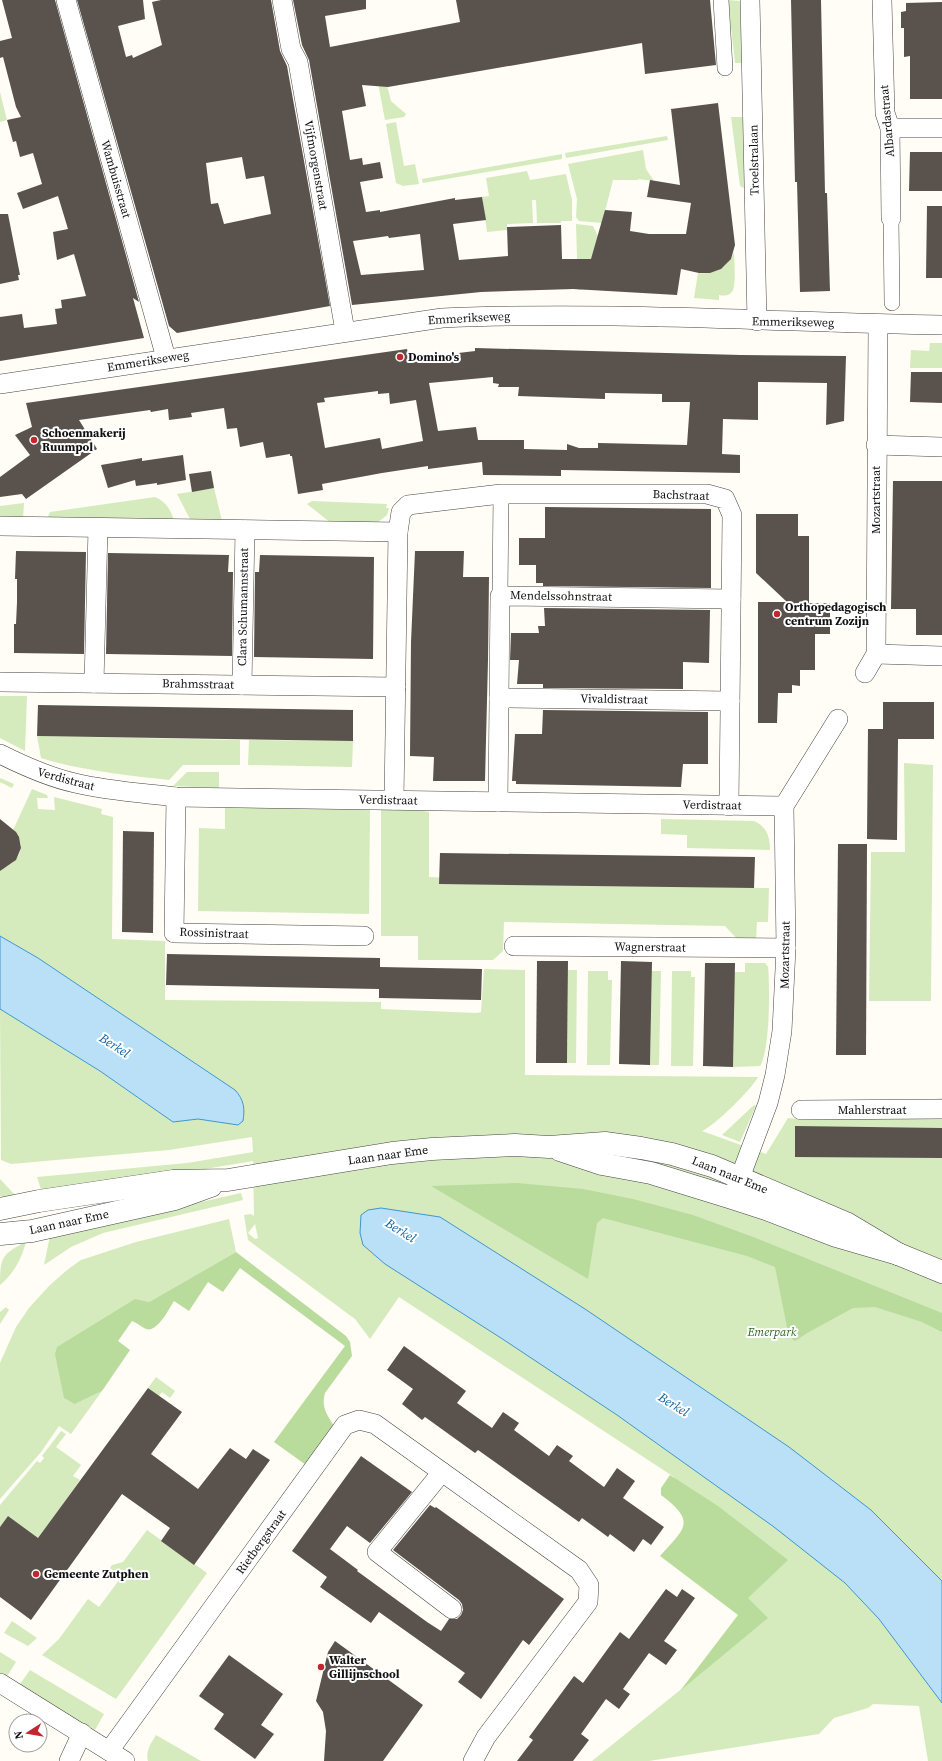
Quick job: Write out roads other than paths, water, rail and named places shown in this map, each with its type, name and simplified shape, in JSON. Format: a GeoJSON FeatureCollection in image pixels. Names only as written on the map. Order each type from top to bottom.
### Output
{"type":"FeatureCollection","features":[{"type":"Feature","properties":{"kind":"street","name":"Wambuisstraat"},"geometry":{"type":"LineString","coordinates":[[66,0],[166,358]]}},
{"type":"Feature","properties":{"kind":"street","name":"Vijfmorgenstraat"},"geometry":{"type":"LineString","coordinates":[[282,0],[291,49],[298,62],[345,332]]}},
{"type":"Feature","properties":{"kind":"street"},"geometry":{"type":"LineString","coordinates":[[720,0],[726,68]]}},
{"type":"Feature","properties":{"kind":"street","name":"Troelstralaan"},"geometry":{"type":"LineString","coordinates":[[750,0],[757,321]]}},
{"type":"Feature","properties":{"kind":"street","name":"Albardastraat"},"geometry":{"type":"LineString","coordinates":[[882,0],[884,114],[890,128],[891,218]]}},
{"type":"Feature","properties":{"kind":"street"},"geometry":{"type":"LineString","coordinates":[[890,128],[942,128]]}},
{"type":"Feature","properties":{"kind":"street"},"geometry":{"type":"LineString","coordinates":[[891,218],[892,303]]}},
{"type":"Feature","properties":{"kind":"street","name":"Emmerikseweg"},"geometry":{"type":"LineString","coordinates":[[0,384],[442,318],[577,316],[942,325]]}},
{"type":"Feature","properties":{"kind":"street","name":"Mozartstraat"},"geometry":{"type":"LineString","coordinates":[[876,654],[876,445],[878,324]]}},
{"type":"Feature","properties":{"kind":"street"},"geometry":{"type":"LineString","coordinates":[[876,445],[942,447]]}},
{"type":"Feature","properties":{"kind":"street"},"geometry":{"type":"LineString","coordinates":[[500,596],[501,494]]}},
{"type":"Feature","properties":{"kind":"street","name":"Bachstraat"},"geometry":{"type":"LineString","coordinates":[[398,532],[401,512],[408,505],[501,494],[707,494],[725,499],[732,515],[728,806]]}},
{"type":"Feature","properties":{"kind":"street"},"geometry":{"type":"LineString","coordinates":[[0,526],[398,532],[394,800]]}},
{"type":"Feature","properties":{"kind":"street"},"geometry":{"type":"LineString","coordinates":[[94,683],[98,528]]}},
{"type":"Feature","properties":{"kind":"street","name":"Clara Schumannstraat"},"geometry":{"type":"LineString","coordinates":[[242,685],[245,530]]}},
{"type":"Feature","properties":{"kind":"street","name":"Mendelssohnstraat"},"geometry":{"type":"LineString","coordinates":[[498,802],[500,596],[731,599]]}},
{"type":"Feature","properties":{"kind":"street"},"geometry":{"type":"LineString","coordinates":[[865,673],[876,654],[942,656]]}},
{"type":"Feature","properties":{"kind":"street","name":"Brahmsstraat"},"geometry":{"type":"LineString","coordinates":[[0,682],[396,687]]}},
{"type":"Feature","properties":{"kind":"street","name":"Vivaldistraat"},"geometry":{"type":"LineString","coordinates":[[499,698],[730,701]]}},
{"type":"Feature","properties":{"kind":"street"},"geometry":{"type":"LineString","coordinates":[[784,806],[838,719]]}},
{"type":"Feature","properties":{"kind":"street","name":"Verdistraat"},"geometry":{"type":"LineString","coordinates":[[0,754],[31,769],[74,783],[110,790],[176,797],[784,806]]}},
{"type":"Feature","properties":{"kind":"street","name":"Rossinistraat"},"geometry":{"type":"LineString","coordinates":[[176,797],[174,933],[364,936]]}},
{"type":"Feature","properties":{"kind":"street","name":"Mozartstraat"},"geometry":{"type":"LineString","coordinates":[[736,1188],[768,1103],[775,1076],[784,1010],[786,948],[784,806]]}},
{"type":"Feature","properties":{"kind":"street","name":"Wagnerstraat"},"geometry":{"type":"LineString","coordinates":[[514,946],[786,948]]}},
{"type":"Feature","properties":{"kind":"street","name":"Mahlerstraat"},"geometry":{"type":"LineString","coordinates":[[801,1110],[942,1109]]}},
{"type":"Feature","properties":{"kind":"street","name":"Laan naar Eme"},"geometry":{"type":"LineString","coordinates":[[0,1209],[39,1201],[172,1180],[228,1180],[432,1149],[515,1145],[549,1147],[605,1143],[641,1148],[693,1159],[736,1188],[846,1223],[898,1254],[942,1272]]}},
{"type":"Feature","properties":{"kind":"street","name":"Laan naar Eme"},"geometry":{"type":"LineString","coordinates":[[0,1232],[38,1230],[175,1199],[228,1180]]}},
{"type":"Feature","properties":{"kind":"street","name":"Rietbergstraat"},"geometry":{"type":"LineString","coordinates":[[109,1751],[345,1425],[359,1420],[375,1424],[579,1570],[589,1585],[588,1602],[486,1737],[473,1761]]}},
{"type":"Feature","properties":{"kind":"street"},"geometry":{"type":"LineString","coordinates":[[442,1472],[377,1552],[452,1609]]}},
{"type":"Feature","properties":{"kind":"street"},"geometry":{"type":"LineString","coordinates":[[0,1683],[125,1761]]}},
{"type":"Feature","properties":{"kind":"street"},"geometry":{"type":"LineString","coordinates":[[69,1761],[82,1733]]}},
{"type":"Feature","properties":{"kind":"water","name":"Berkel"},"geometry":{"type":"Polygon","coordinates":[[[0,936],[38,958],[235,1090],[243,1104],[243,1121],[238,1125],[198,1119],[173,1122],[100,1071],[0,1009],[0,936]]]}},
{"type":"Feature","properties":{"kind":"water","name":"Berkel"},"geometry":{"type":"Polygon","coordinates":[[[381,1208],[440,1217],[585,1309],[789,1447],[871,1510],[942,1581],[942,1703],[879,1619],[845,1583],[774,1527],[617,1415],[501,1338],[385,1264],[363,1245],[360,1233],[361,1215],[368,1210],[381,1208]]]}},
{"type":"Feature","properties":{"kind":"place","name":"Domino's"},"geometry":{"type":"Point","coordinates":[400,357]}},
{"type":"Feature","properties":{"kind":"place","name":"Schoenmakerij Ruumpol"},"geometry":{"type":"Point","coordinates":[34,440]}},
{"type":"Feature","properties":{"kind":"place","name":"Orthopedagogisch centrum Zozijn"},"geometry":{"type":"Point","coordinates":[777,614]}},
{"type":"Feature","properties":{"kind":"place","name":"Gemeente Zutphen"},"geometry":{"type":"Point","coordinates":[36,1574]}},
{"type":"Feature","properties":{"kind":"place","name":"Walter Gillijnschool"},"geometry":{"type":"Point","coordinates":[321,1667]}},
{"type":"Feature","properties":{"kind":"park label","name":"Emerpark"},"geometry":{"type":"Point","coordinates":[772,1332]}}]}
